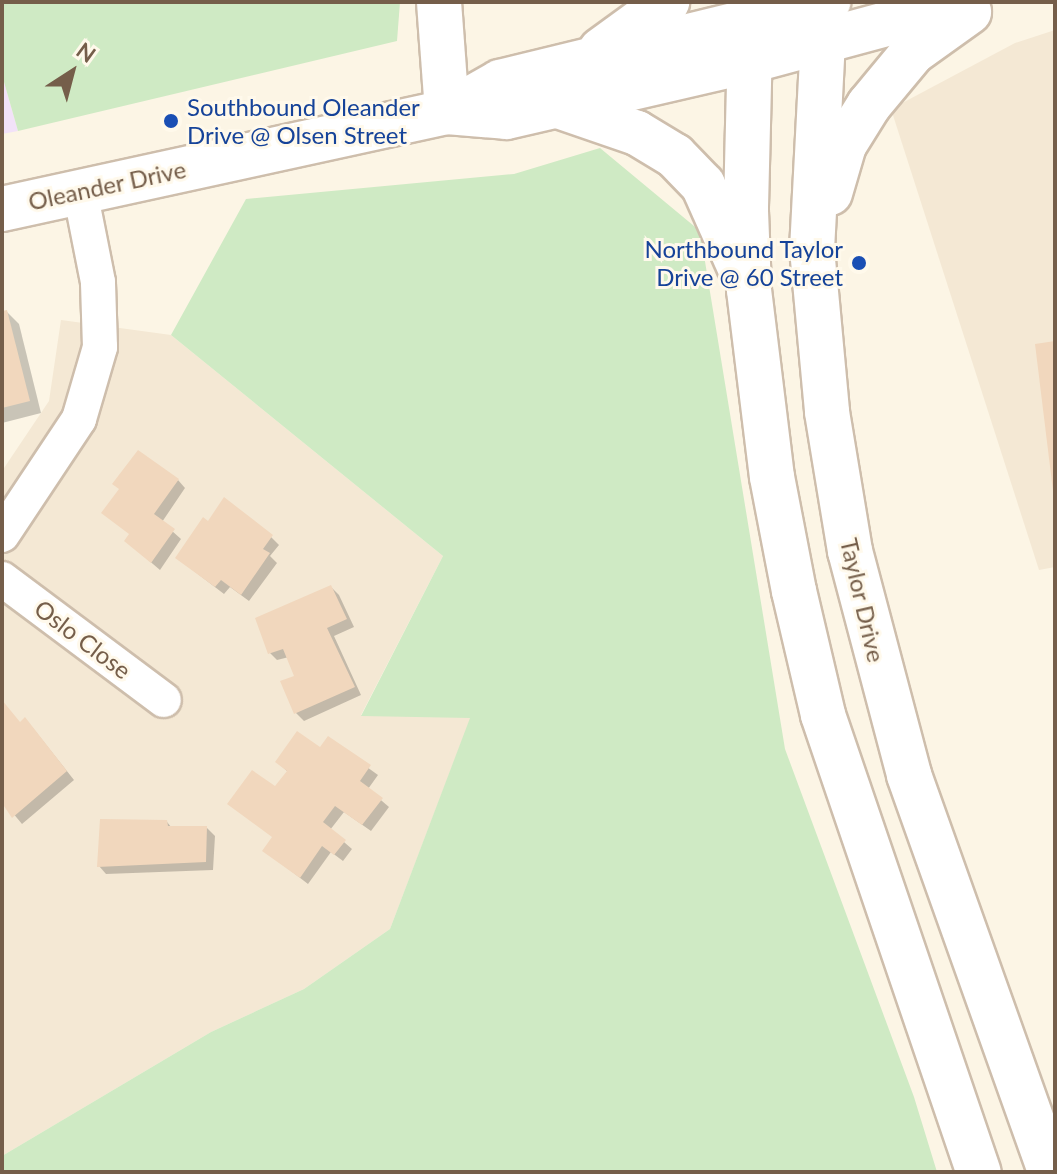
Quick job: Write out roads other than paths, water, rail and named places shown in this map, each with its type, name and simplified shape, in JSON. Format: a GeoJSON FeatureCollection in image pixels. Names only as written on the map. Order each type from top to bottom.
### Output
{"type":"FeatureCollection","features":[{"type":"Feature","properties":{"kind":"main road"},"geometry":{"type":"LineString","coordinates":[[439,2],[447,112]]}},
{"type":"Feature","properties":{"kind":"main road"},"geometry":{"type":"LineString","coordinates":[[587,61],[667,2]]}},
{"type":"Feature","properties":{"kind":"main road"},"geometry":{"type":"LineString","coordinates":[[967,2],[825,12],[750,28],[749,290],[772,477],[823,715],[979,1172]]}},
{"type":"Feature","properties":{"kind":"main road"},"geometry":{"type":"LineString","coordinates":[[812,249],[844,145],[869,105],[913,52],[985,2]]}},
{"type":"Feature","properties":{"kind":"main road","name":"Taylor Drive"},"geometry":{"type":"LineString","coordinates":[[825,12],[812,249],[827,412],[850,551],[877,666],[909,775],[1050,1172]]}},
{"type":"Feature","properties":{"kind":"main road","name":"Oleander Drive"},"geometry":{"type":"LineString","coordinates":[[447,112],[500,82],[750,28]]}},
{"type":"Feature","properties":{"kind":"main road","name":"Oleander Drive"},"geometry":{"type":"LineString","coordinates":[[2,209],[447,112],[506,117],[558,106],[750,28]]}},
{"type":"Feature","properties":{"kind":"main road"},"geometry":{"type":"LineString","coordinates":[[558,106],[658,143],[690,170],[715,208],[749,290]]}},
{"type":"Feature","properties":{"kind":"street"},"geometry":{"type":"LineString","coordinates":[[2,535],[79,419],[97,359],[101,319],[98,282],[80,191]]}},
{"type":"Feature","properties":{"kind":"street","name":"Oslo Close"},"geometry":{"type":"LineString","coordinates":[[2,579],[164,700]]}},
{"type":"Feature","properties":{"kind":"place","name":"Southbound Oleander Drive @ Olsen Street"},"geometry":{"type":"Point","coordinates":[171,121]}},
{"type":"Feature","properties":{"kind":"place","name":"Northbound Taylor Drive @ 60 Street"},"geometry":{"type":"Point","coordinates":[859,263]}}]}
